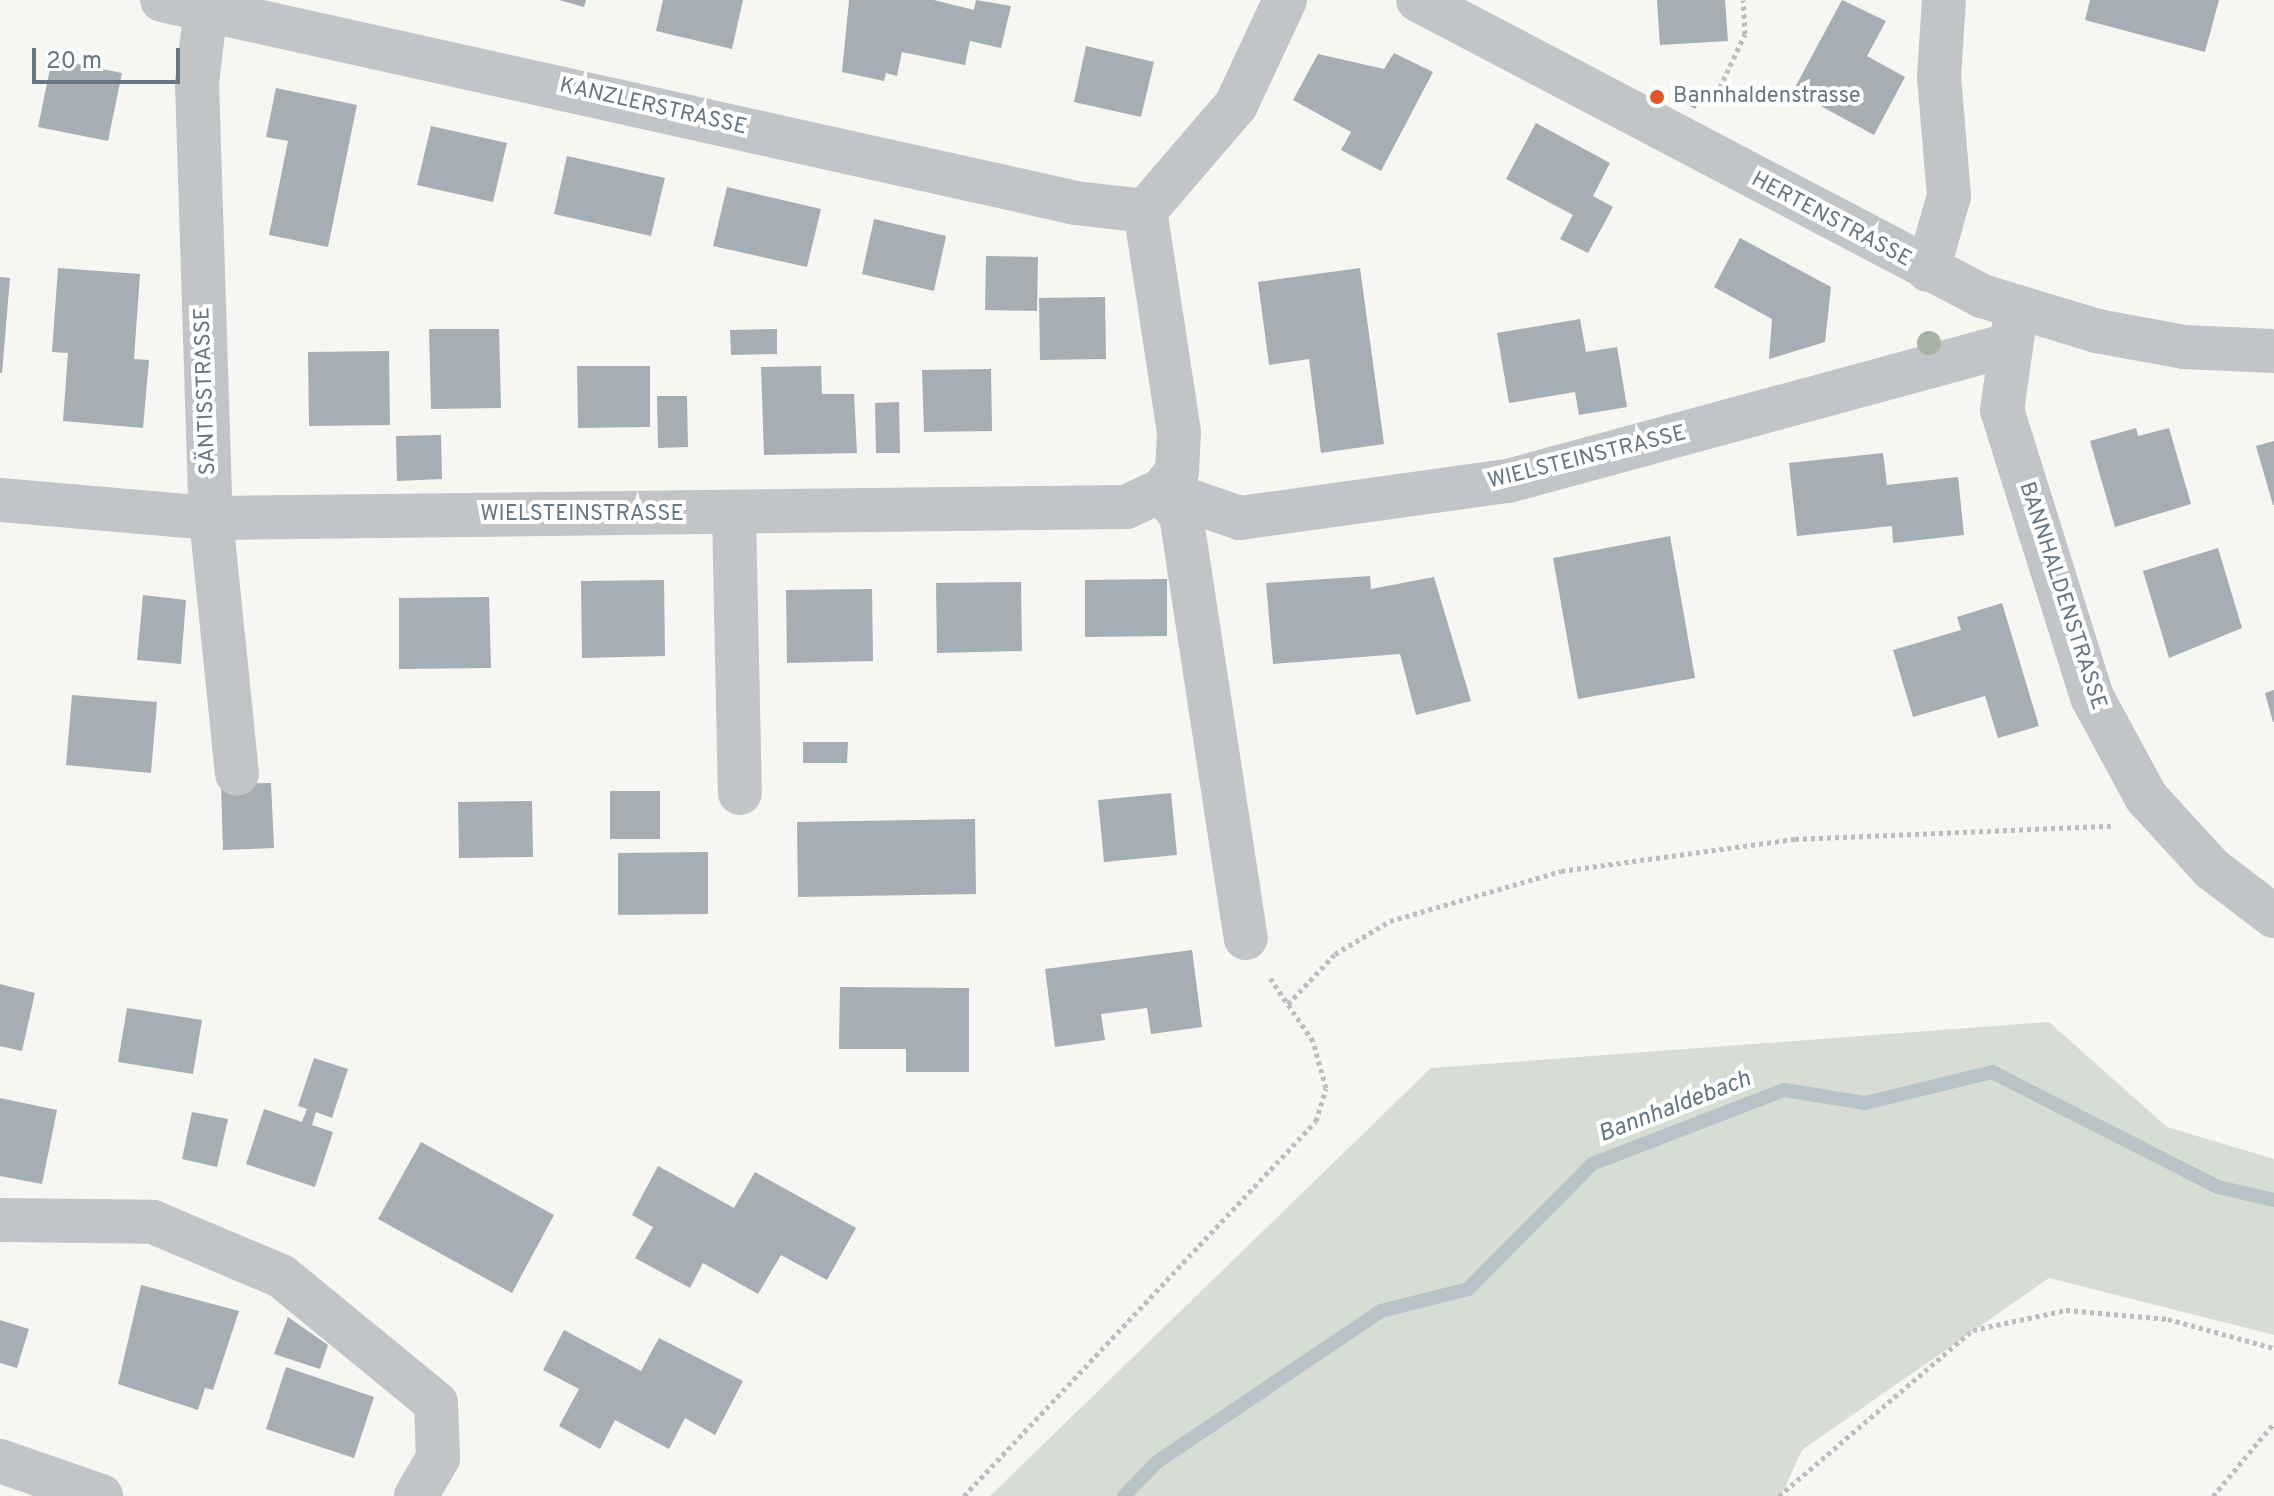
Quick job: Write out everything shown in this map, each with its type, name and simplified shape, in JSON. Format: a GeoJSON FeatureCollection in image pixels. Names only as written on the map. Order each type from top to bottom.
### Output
{"type":"FeatureCollection","features":[{"type":"Feature","properties":{"kind":"street","name":"KANZLERSTRASSE"},"geometry":{"type":"LineString","coordinates":[[162,0],[1076,203],[1145,211]]}},
{"type":"Feature","properties":{"kind":"street"},"geometry":{"type":"LineString","coordinates":[[1246,938],[1181,515],[1161,491],[1177,472],[1179,432],[1145,211],[1236,105],[1285,0]]}},
{"type":"Feature","properties":{"kind":"street","name":"HERTENSTRASSE"},"geometry":{"type":"LineString","coordinates":[[1418,0],[1928,270],[2013,327],[2184,347],[2274,351]]}},
{"type":"Feature","properties":{"kind":"street"},"geometry":{"type":"LineString","coordinates":[[1928,270],[1949,196],[1939,77],[1944,0]]}},
{"type":"Feature","properties":{"kind":"street","name":"SÄNTISSTRASSE"},"geometry":{"type":"LineString","coordinates":[[206,8],[197,82],[211,518],[237,774]]}},
{"type":"Feature","properties":{"kind":"street","name":"WIELSTEINSTRASSE"},"geometry":{"type":"LineString","coordinates":[[0,500],[211,518],[734,514],[1126,507],[1161,491],[1240,518],[1508,481],[2013,327]]}},
{"type":"Feature","properties":{"kind":"street","name":"BANNHALDENSTRASSE"},"geometry":{"type":"LineString","coordinates":[[2013,327],[2002,410],[2092,697],[2127,769],[2171,824],[2212,869],[2274,916]]}},
{"type":"Feature","properties":{"kind":"street"},"geometry":{"type":"LineString","coordinates":[[734,514],[740,793]]}},
{"type":"Feature","properties":{"kind":"street"},"geometry":{"type":"LineString","coordinates":[[0,1220],[153,1222],[281,1276],[436,1403],[438,1458],[416,1496]]}},
{"type":"Feature","properties":{"kind":"street"},"geometry":{"type":"LineString","coordinates":[[0,1461],[101,1496]]}},
{"type":"Feature","properties":{"kind":"path"},"geometry":{"type":"LineString","coordinates":[[1693,146],[1745,34],[1743,0]]}},
{"type":"Feature","properties":{"kind":"path"},"geometry":{"type":"LineString","coordinates":[[964,1496],[1316,1121],[1326,1088],[1313,1041],[1288,1004],[1308,978],[1364,935],[1437,904],[1561,871],[1764,843],[2171,824]]}},
{"type":"Feature","properties":{"kind":"path"},"geometry":{"type":"LineString","coordinates":[[1779,1496],[1973,1330],[2066,1310],[2168,1319],[2274,1348]]}},
{"type":"Feature","properties":{"kind":"path"},"geometry":{"type":"LineString","coordinates":[[2213,1496],[2274,1423]]}},
{"type":"Feature","properties":{"kind":"shaded area"},"geometry":{"type":"Polygon","coordinates":[[[2049,1022],[2167,1127],[2274,1159],[2274,1335],[2049,1278],[1802,1450],[1781,1496],[990,1496],[1431,1068],[2049,1022]]]}},
{"type":"Feature","properties":{"kind":"building"},"geometry":{"type":"Polygon","coordinates":[[[559,0],[586,0],[584,7],[559,0]]]}},
{"type":"Feature","properties":{"kind":"building"},"geometry":{"type":"Polygon","coordinates":[[[663,0],[743,0],[732,49],[656,31],[663,0]]]}},
{"type":"Feature","properties":{"kind":"building"},"geometry":{"type":"Polygon","coordinates":[[[849,0],[934,0],[974,10],[976,0],[1011,6],[1001,48],[970,41],[965,65],[902,52],[897,76],[886,73],[884,81],[842,72],[849,0]]]}},
{"type":"Feature","properties":{"kind":"building"},"geometry":{"type":"Polygon","coordinates":[[[1657,0],[1725,0],[1728,41],[1660,45],[1657,0]]]}},
{"type":"Feature","properties":{"kind":"building"},"geometry":{"type":"Polygon","coordinates":[[[1842,0],[1886,21],[1867,56],[1905,77],[1874,135],[1793,91],[1842,0]]]}},
{"type":"Feature","properties":{"kind":"building"},"geometry":{"type":"Polygon","coordinates":[[[2090,0],[2219,0],[2205,52],[2085,20],[2090,0]]]}},
{"type":"Feature","properties":{"kind":"building"},"geometry":{"type":"Polygon","coordinates":[[[1086,46],[1154,62],[1141,117],[1074,102],[1086,46]]]}},
{"type":"Feature","properties":{"kind":"building"},"geometry":{"type":"Polygon","coordinates":[[[1394,53],[1433,72],[1381,171],[1341,150],[1351,132],[1293,100],[1318,54],[1384,69],[1394,53]]]}},
{"type":"Feature","properties":{"kind":"building"},"geometry":{"type":"Polygon","coordinates":[[[52,59],[122,73],[108,141],[38,127],[52,59]]]}},
{"type":"Feature","properties":{"kind":"building"},"geometry":{"type":"Polygon","coordinates":[[[1684,85],[1703,96],[1695,109],[1677,98],[1684,85]]]}},
{"type":"Feature","properties":{"kind":"building"},"geometry":{"type":"Polygon","coordinates":[[[276,88],[357,105],[328,247],[269,235],[288,141],[266,137],[276,88]]]}},
{"type":"Feature","properties":{"kind":"building"},"geometry":{"type":"Polygon","coordinates":[[[1536,123],[1610,163],[1593,196],[1613,207],[1588,253],[1560,239],[1573,215],[1506,179],[1536,123]]]}},
{"type":"Feature","properties":{"kind":"building"},"geometry":{"type":"Polygon","coordinates":[[[431,126],[507,143],[493,202],[417,185],[431,126]]]}},
{"type":"Feature","properties":{"kind":"building"},"geometry":{"type":"Polygon","coordinates":[[[567,156],[665,178],[651,236],[554,214],[567,156]]]}},
{"type":"Feature","properties":{"kind":"building"},"geometry":{"type":"Polygon","coordinates":[[[727,187],[821,209],[807,267],[713,246],[727,187]]]}},
{"type":"Feature","properties":{"kind":"building"},"geometry":{"type":"Polygon","coordinates":[[[874,219],[946,236],[934,291],[862,274],[874,219]]]}},
{"type":"Feature","properties":{"kind":"building"},"geometry":{"type":"Polygon","coordinates":[[[1740,238],[1831,287],[1825,342],[1769,359],[1772,319],[1714,287],[1740,238]]]}},
{"type":"Feature","properties":{"kind":"building"},"geometry":{"type":"Polygon","coordinates":[[[986,256],[1038,257],[1037,311],[985,310],[986,256]]]}},
{"type":"Feature","properties":{"kind":"building"},"geometry":{"type":"Polygon","coordinates":[[[58,268],[140,274],[134,359],[149,360],[143,428],[63,421],[68,353],[52,352],[58,268]]]}},
{"type":"Feature","properties":{"kind":"building"},"geometry":{"type":"Polygon","coordinates":[[[1360,268],[1384,444],[1321,453],[1309,359],[1269,365],[1258,282],[1360,268]]]}},
{"type":"Feature","properties":{"kind":"building"},"geometry":{"type":"Polygon","coordinates":[[[0,277],[10,278],[2,373],[0,373],[0,277]]]}},
{"type":"Feature","properties":{"kind":"building"},"geometry":{"type":"Polygon","coordinates":[[[1105,297],[1106,359],[1040,360],[1039,298],[1105,297]]]}},
{"type":"Feature","properties":{"kind":"building"},"geometry":{"type":"Polygon","coordinates":[[[1580,319],[1586,352],[1617,347],[1627,407],[1579,415],[1575,392],[1509,403],[1497,333],[1580,319]]]}},
{"type":"Feature","properties":{"kind":"building"},"geometry":{"type":"Polygon","coordinates":[[[429,329],[499,329],[501,408],[431,409],[429,329]]]}},
{"type":"Feature","properties":{"kind":"building"},"geometry":{"type":"Polygon","coordinates":[[[777,329],[777,354],[731,355],[730,330],[777,329]]]}},
{"type":"Feature","properties":{"kind":"building"},"geometry":{"type":"Polygon","coordinates":[[[389,351],[390,425],[309,426],[308,352],[389,351]]]}},
{"type":"Feature","properties":{"kind":"building"},"geometry":{"type":"Polygon","coordinates":[[[577,366],[650,366],[650,427],[578,428],[577,366]]]}},
{"type":"Feature","properties":{"kind":"building"},"geometry":{"type":"Polygon","coordinates":[[[821,366],[822,394],[854,394],[857,453],[764,455],[761,367],[821,366]]]}},
{"type":"Feature","properties":{"kind":"building"},"geometry":{"type":"Polygon","coordinates":[[[991,369],[992,431],[924,432],[922,370],[991,369]]]}},
{"type":"Feature","properties":{"kind":"building"},"geometry":{"type":"Polygon","coordinates":[[[657,396],[687,396],[688,447],[658,448],[657,396]]]}},
{"type":"Feature","properties":{"kind":"building"},"geometry":{"type":"Polygon","coordinates":[[[899,402],[900,453],[876,453],[875,403],[899,402]]]}},
{"type":"Feature","properties":{"kind":"building"},"geometry":{"type":"Polygon","coordinates":[[[2136,428],[2138,436],[2169,428],[2191,504],[2115,527],[2090,441],[2136,428]]]}},
{"type":"Feature","properties":{"kind":"building"},"geometry":{"type":"Polygon","coordinates":[[[441,435],[442,479],[397,481],[396,436],[441,435]]]}},
{"type":"Feature","properties":{"kind":"building"},"geometry":{"type":"Polygon","coordinates":[[[2274,441],[2274,505],[2273,505],[2256,446],[2274,441]]]}},
{"type":"Feature","properties":{"kind":"building"},"geometry":{"type":"Polygon","coordinates":[[[1883,453],[1887,485],[1958,477],[1964,535],[1893,543],[1892,526],[1797,536],[1789,463],[1883,453]]]}},
{"type":"Feature","properties":{"kind":"building"},"geometry":{"type":"Polygon","coordinates":[[[1670,536],[1695,678],[1578,699],[1553,558],[1670,536]]]}},
{"type":"Feature","properties":{"kind":"building"},"geometry":{"type":"Polygon","coordinates":[[[2218,548],[2242,628],[2169,658],[2143,571],[2218,548]]]}},
{"type":"Feature","properties":{"kind":"building"},"geometry":{"type":"Polygon","coordinates":[[[1370,576],[1371,589],[1434,577],[1471,701],[1416,715],[1400,654],[1273,664],[1266,583],[1370,576]]]}},
{"type":"Feature","properties":{"kind":"building"},"geometry":{"type":"Polygon","coordinates":[[[1167,579],[1167,636],[1085,637],[1085,580],[1167,579]]]}},
{"type":"Feature","properties":{"kind":"building"},"geometry":{"type":"Polygon","coordinates":[[[664,580],[665,656],[582,658],[581,581],[664,580]]]}},
{"type":"Feature","properties":{"kind":"building"},"geometry":{"type":"Polygon","coordinates":[[[1021,582],[1022,651],[937,653],[936,583],[1021,582]]]}},
{"type":"Feature","properties":{"kind":"building"},"geometry":{"type":"Polygon","coordinates":[[[872,589],[873,661],[787,663],[786,590],[872,589]]]}},
{"type":"Feature","properties":{"kind":"building"},"geometry":{"type":"Polygon","coordinates":[[[143,595],[186,600],[181,664],[137,660],[143,595]]]}},
{"type":"Feature","properties":{"kind":"building"},"geometry":{"type":"Polygon","coordinates":[[[489,597],[491,668],[399,669],[399,598],[489,597]]]}},
{"type":"Feature","properties":{"kind":"building"},"geometry":{"type":"Polygon","coordinates":[[[2002,603],[2039,726],[1998,738],[1985,696],[1913,717],[1893,650],[1961,630],[1957,617],[2002,603]]]}},
{"type":"Feature","properties":{"kind":"building"},"geometry":{"type":"Polygon","coordinates":[[[2274,690],[2274,722],[2273,722],[2265,693],[2274,690]]]}},
{"type":"Feature","properties":{"kind":"building"},"geometry":{"type":"Polygon","coordinates":[[[72,695],[157,702],[151,773],[66,765],[72,695]]]}},
{"type":"Feature","properties":{"kind":"building"},"geometry":{"type":"Polygon","coordinates":[[[803,742],[848,742],[847,763],[803,763],[803,742]]]}},
{"type":"Feature","properties":{"kind":"building"},"geometry":{"type":"Polygon","coordinates":[[[271,783],[274,848],[223,850],[221,784],[271,783]]]}},
{"type":"Feature","properties":{"kind":"building"},"geometry":{"type":"Polygon","coordinates":[[[610,791],[660,791],[660,839],[610,839],[610,791]]]}},
{"type":"Feature","properties":{"kind":"building"},"geometry":{"type":"Polygon","coordinates":[[[1171,793],[1177,855],[1104,862],[1098,800],[1171,793]]]}},
{"type":"Feature","properties":{"kind":"building"},"geometry":{"type":"Polygon","coordinates":[[[532,801],[533,857],[459,858],[458,802],[532,801]]]}},
{"type":"Feature","properties":{"kind":"building"},"geometry":{"type":"Polygon","coordinates":[[[975,819],[976,894],[798,897],[797,822],[975,819]]]}},
{"type":"Feature","properties":{"kind":"building"},"geometry":{"type":"Polygon","coordinates":[[[708,852],[708,914],[618,915],[618,853],[708,852]]]}},
{"type":"Feature","properties":{"kind":"building"},"geometry":{"type":"Polygon","coordinates":[[[1192,950],[1202,1027],[1151,1034],[1147,1008],[1101,1014],[1105,1040],[1055,1047],[1045,969],[1192,950]]]}},
{"type":"Feature","properties":{"kind":"building"},"geometry":{"type":"Polygon","coordinates":[[[0,984],[35,993],[22,1051],[0,1046],[0,984]]]}},
{"type":"Feature","properties":{"kind":"building"},"geometry":{"type":"Polygon","coordinates":[[[840,987],[969,988],[969,1072],[906,1072],[906,1049],[839,1049],[840,987]]]}},
{"type":"Feature","properties":{"kind":"building"},"geometry":{"type":"Polygon","coordinates":[[[127,1008],[202,1020],[193,1074],[118,1062],[127,1008]]]}},
{"type":"Feature","properties":{"kind":"building"},"geometry":{"type":"Polygon","coordinates":[[[314,1058],[348,1069],[332,1118],[316,1112],[312,1125],[333,1132],[315,1187],[246,1164],[264,1109],[302,1122],[307,1109],[298,1106],[314,1058]]]}},
{"type":"Feature","properties":{"kind":"building"},"geometry":{"type":"Polygon","coordinates":[[[0,1098],[57,1110],[42,1184],[0,1176],[0,1098]]]}},
{"type":"Feature","properties":{"kind":"building"},"geometry":{"type":"Polygon","coordinates":[[[192,1112],[228,1119],[217,1167],[182,1159],[192,1112]]]}},
{"type":"Feature","properties":{"kind":"building"},"geometry":{"type":"Polygon","coordinates":[[[421,1142],[554,1215],[512,1293],[378,1219],[421,1142]]]}},
{"type":"Feature","properties":{"kind":"building"},"geometry":{"type":"Polygon","coordinates":[[[658,1166],[734,1208],[755,1172],[856,1228],[827,1280],[781,1255],[758,1294],[703,1263],[690,1288],[635,1258],[653,1227],[632,1215],[658,1166]]]}},
{"type":"Feature","properties":{"kind":"building"},"geometry":{"type":"Polygon","coordinates":[[[141,1285],[239,1311],[213,1390],[205,1388],[198,1410],[118,1384],[141,1285]]]}},
{"type":"Feature","properties":{"kind":"building"},"geometry":{"type":"Polygon","coordinates":[[[288,1317],[328,1345],[320,1369],[274,1354],[288,1317]]]}},
{"type":"Feature","properties":{"kind":"building"},"geometry":{"type":"Polygon","coordinates":[[[0,1320],[29,1329],[17,1368],[0,1363],[0,1320]]]}},
{"type":"Feature","properties":{"kind":"building"},"geometry":{"type":"Polygon","coordinates":[[[564,1330],[641,1371],[659,1338],[743,1381],[715,1435],[685,1418],[669,1449],[615,1420],[600,1449],[559,1426],[579,1389],[543,1370],[564,1330]]]}},
{"type":"Feature","properties":{"kind":"building"},"geometry":{"type":"Polygon","coordinates":[[[286,1367],[374,1397],[354,1458],[266,1429],[286,1367]]]}},
{"type":"Feature","properties":{"kind":"waterway","name":"Bannhaldebach"},"geometry":{"type":"LineString","coordinates":[[1124,1496],[1157,1462],[1381,1311],[1468,1289],[1592,1164],[1784,1090],[1865,1103],[1992,1072],[2218,1187],[2274,1200]]}},
{"type":"Feature","properties":{"kind":"place","name":"Bannhaldenstrasse"},"geometry":{"type":"Point","coordinates":[1657,97]}}]}
